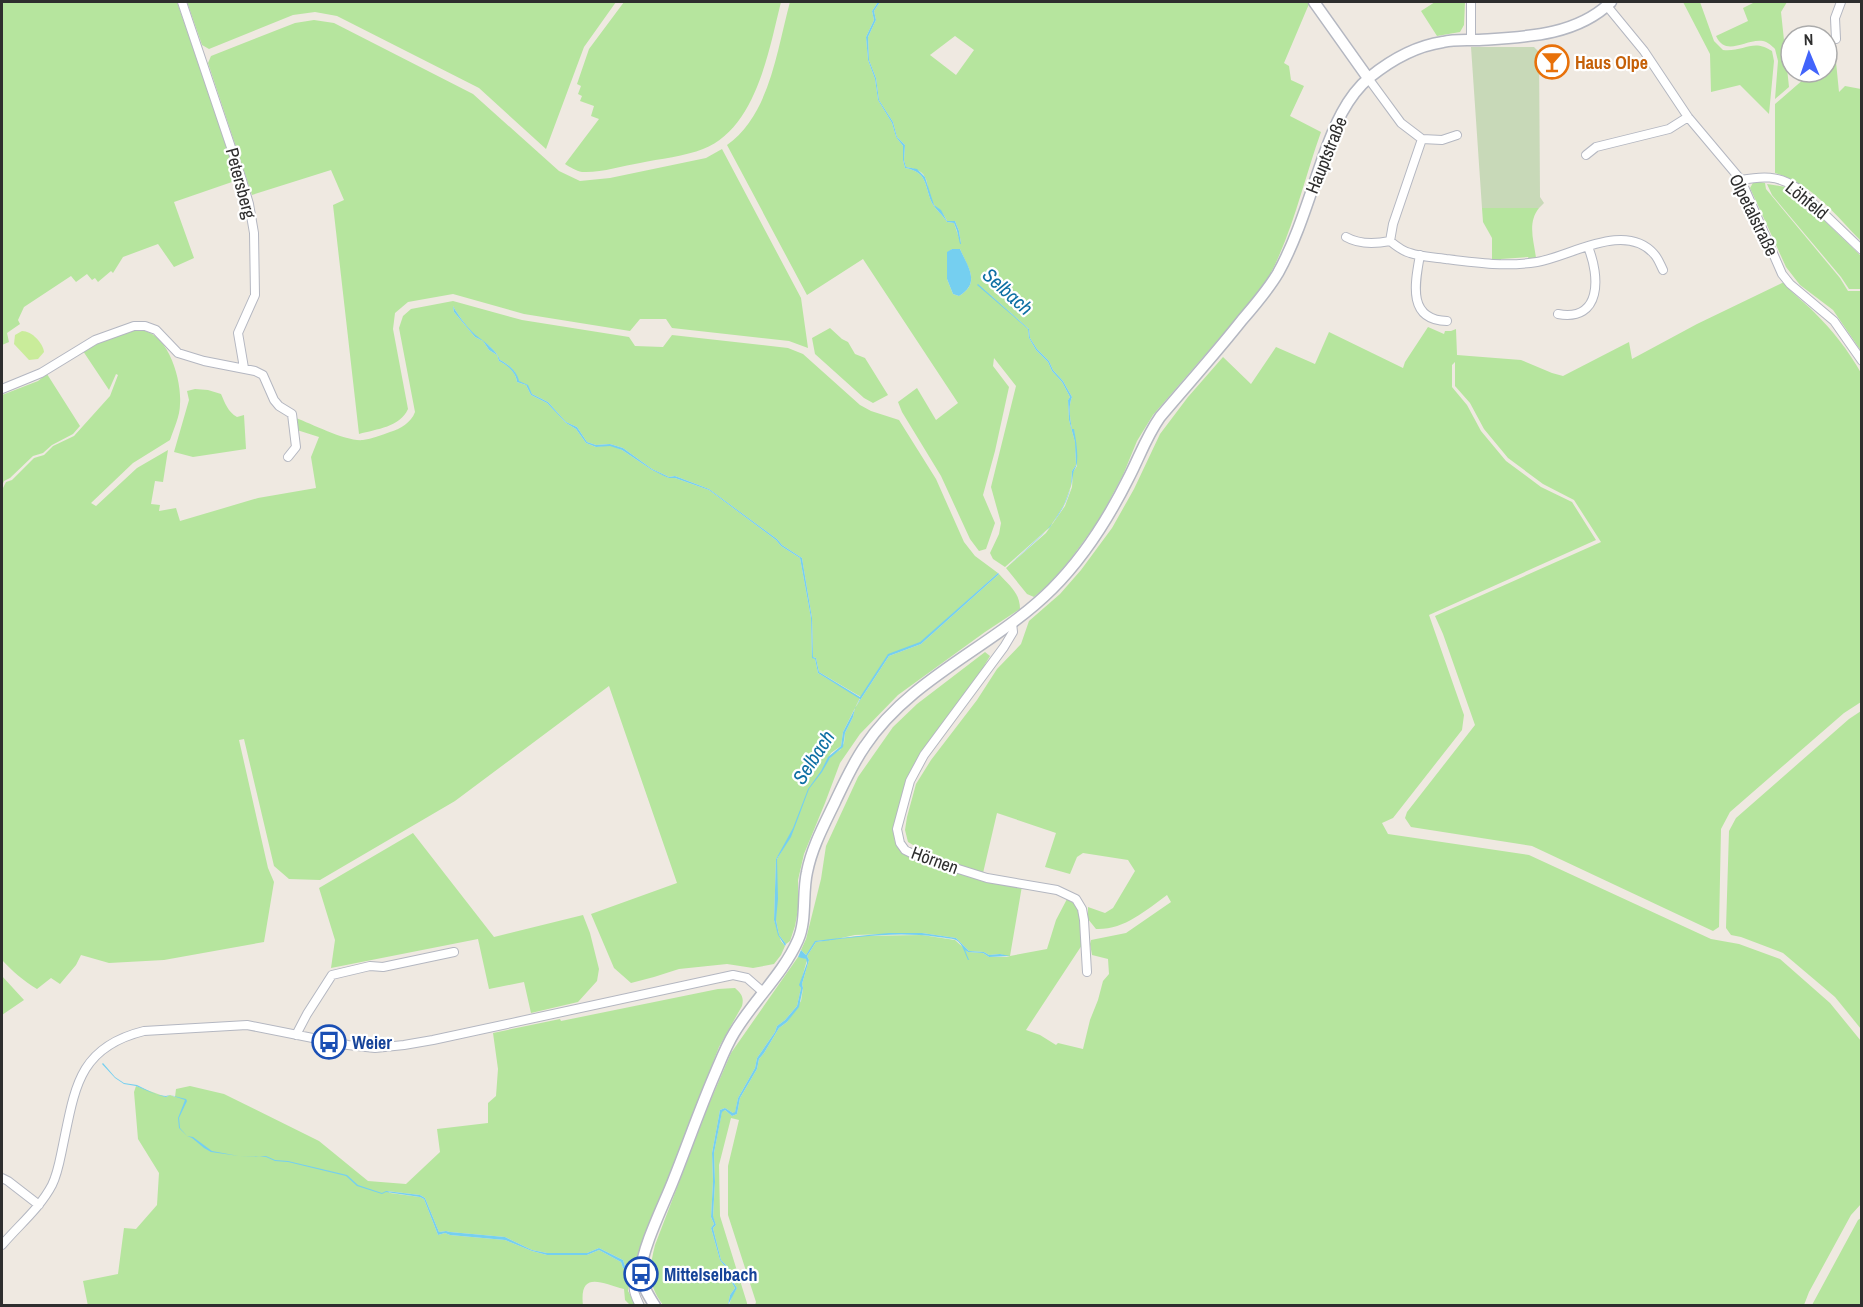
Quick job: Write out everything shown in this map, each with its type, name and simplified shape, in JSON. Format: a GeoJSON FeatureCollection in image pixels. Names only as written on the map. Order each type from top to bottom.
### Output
{"type":"FeatureCollection","features":[{"type":"Feature","properties":{"kind":"street","name":"Petersberg"},"geometry":{"type":"LineString","coordinates":[[182,2],[227,132],[253,223],[255,295],[238,333],[244,368]]}},
{"type":"Feature","properties":{"kind":"street"},"geometry":{"type":"LineString","coordinates":[[1314,2],[1401,123],[1422,139],[1442,140],[1457,135]]}},
{"type":"Feature","properties":{"kind":"street"},"geometry":{"type":"LineString","coordinates":[[1470,2],[1471,40]]}},
{"type":"Feature","properties":{"kind":"street"},"geometry":{"type":"LineString","coordinates":[[1835,24],[1841,2]]}},
{"type":"Feature","properties":{"kind":"street","name":"Hauptstraße"},"geometry":{"type":"LineString","coordinates":[[1012,623],[1053,588],[1090,544],[1130,477],[1150,431],[1274,280],[1289,250],[1335,126],[1349,102],[1368,78],[1395,60],[1423,47],[1444,41],[1510,38],[1552,32],[1576,24],[1609,4]]}},
{"type":"Feature","properties":{"kind":"street","name":"Olpetalstraße"},"geometry":{"type":"LineString","coordinates":[[1609,4],[1688,117],[1741,180],[1782,273],[1790,284],[1834,321],[1862,361]]}},
{"type":"Feature","properties":{"kind":"street"},"geometry":{"type":"LineString","coordinates":[[1586,155],[1596,147],[1669,129],[1688,117]]}},
{"type":"Feature","properties":{"kind":"street"},"geometry":{"type":"LineString","coordinates":[[1390,241],[1392,224],[1422,139]]}},
{"type":"Feature","properties":{"kind":"street","name":"Löhfeld"},"geometry":{"type":"LineString","coordinates":[[1741,180],[1759,176],[1786,180],[1862,250]]}},
{"type":"Feature","properties":{"kind":"street"},"geometry":{"type":"LineString","coordinates":[[1346,237],[1354,241],[1377,244],[1390,241],[1408,253],[1491,265],[1539,262],[1614,240],[1631,241],[1656,255],[1663,270]]}},
{"type":"Feature","properties":{"kind":"street"},"geometry":{"type":"LineString","coordinates":[[1558,314],[1569,316],[1578,314],[1587,308],[1593,299],[1597,283],[1588,247]]}},
{"type":"Feature","properties":{"kind":"street"},"geometry":{"type":"LineString","coordinates":[[1420,255],[1415,288],[1419,306],[1424,314],[1433,320],[1447,321]]}},
{"type":"Feature","properties":{"kind":"street"},"geometry":{"type":"LineString","coordinates":[[2,389],[41,373],[95,340],[134,326],[145,326],[156,330],[178,353],[204,361],[255,370],[263,375],[274,400],[292,414],[296,447],[288,457]]}},
{"type":"Feature","properties":{"kind":"street"},"geometry":{"type":"LineString","coordinates":[[655,1305],[644,1287],[641,1274],[643,1259],[720,1061],[733,1034],[783,965],[798,940],[802,927],[806,874],[811,854],[849,773],[864,746],[886,719],[906,700],[1012,623]]}},
{"type":"Feature","properties":{"kind":"street","name":"Hörnen"},"geometry":{"type":"LineString","coordinates":[[1012,623],[1013,632],[1004,647],[924,755],[910,781],[897,830],[900,843],[905,850],[917,856],[987,878],[1057,890],[1076,899],[1083,909],[1087,972]]}},
{"type":"Feature","properties":{"kind":"street"},"geometry":{"type":"LineString","coordinates":[[296,1035],[332,975],[370,966],[383,967],[454,952]]}},
{"type":"Feature","properties":{"kind":"street"},"geometry":{"type":"LineString","coordinates":[[2,1245],[39,1206],[52,1185],[70,1109],[83,1071],[103,1049],[117,1040],[144,1031],[248,1025],[348,1046],[375,1048],[404,1045],[733,975],[747,978],[763,992]]}},
{"type":"Feature","properties":{"kind":"street"},"geometry":{"type":"LineString","coordinates":[[2,1178],[9,1181],[39,1206]]}},
{"type":"Feature","properties":{"kind":"street"},"geometry":{"type":"LineString","coordinates":[[640,1305],[633,1289],[635,1281],[641,1274]]}},
{"type":"Feature","properties":{"kind":"green space"},"geometry":{"type":"Polygon","coordinates":[[[2,2],[177,2],[235,169],[232,182],[174,202],[194,258],[174,267],[158,244],[123,257],[113,273],[111,271],[98,282],[95,278],[92,280],[87,274],[76,282],[71,276],[24,307],[18,320],[20,324],[7,333],[9,342],[2,345],[2,2]]]}},
{"type":"Feature","properties":{"kind":"green space"},"geometry":{"type":"Polygon","coordinates":[[[187,2],[616,2],[584,47],[546,149],[479,88],[337,16],[315,12],[293,15],[209,49],[202,45],[187,2]]]}},
{"type":"Feature","properties":{"kind":"green space"},"geometry":{"type":"Polygon","coordinates":[[[624,2],[781,2],[757,86],[736,124],[721,139],[703,149],[681,155],[604,170],[580,171],[565,164],[599,119],[591,116],[594,106],[580,101],[582,96],[578,94],[581,86],[577,84],[589,49],[624,2]]]}},
{"type":"Feature","properties":{"kind":"green space"},"geometry":{"type":"Polygon","coordinates":[[[790,2],[878,2],[872,11],[874,20],[866,37],[868,60],[875,79],[878,100],[892,123],[896,137],[903,146],[905,168],[922,176],[929,196],[933,205],[947,222],[954,223],[961,244],[955,221],[947,221],[931,200],[925,177],[915,169],[906,167],[905,145],[897,137],[893,122],[879,100],[876,78],[869,60],[868,37],[876,20],[874,11],[880,2],[1307,2],[1309,4],[1284,63],[1289,66],[1291,80],[1304,86],[1290,116],[1321,132],[1281,252],[1262,289],[1153,415],[1137,441],[1123,475],[1099,520],[1070,560],[1034,597],[1027,594],[1006,568],[1046,533],[1065,506],[1072,487],[1073,472],[1077,466],[1075,442],[1076,465],[1072,471],[1071,486],[1064,505],[1050,527],[1005,567],[993,559],[990,553],[999,534],[1001,523],[991,487],[1016,386],[994,358],[993,366],[1009,387],[983,495],[995,523],[986,549],[979,551],[970,539],[941,476],[898,402],[917,388],[936,420],[958,403],[863,259],[807,295],[727,145],[742,132],[753,117],[770,80],[790,2]],[[955,36],[930,55],[956,75],[974,50],[955,36]],[[952,249],[947,253],[947,279],[953,294],[959,296],[970,286],[971,280],[960,249],[952,249]],[[978,284],[1028,329],[1029,338],[1036,350],[1048,362],[1052,371],[1062,382],[1070,397],[1068,400],[1069,420],[1075,442],[1070,413],[1072,397],[1063,381],[1053,370],[1049,361],[1037,349],[1030,338],[1029,329],[978,284]]]}},
{"type":"Feature","properties":{"kind":"green space"},"geometry":{"type":"Polygon","coordinates":[[[1435,2],[1465,2],[1464,25],[1460,32],[1437,36],[1421,11],[1435,2]]]}},
{"type":"Feature","properties":{"kind":"green space"},"geometry":{"type":"Polygon","coordinates":[[[1683,2],[1700,2],[1714,41],[1723,50],[1754,45],[1772,51],[1774,61],[1769,114],[1740,85],[1711,92],[1710,54],[1683,2]]]}},
{"type":"Feature","properties":{"kind":"green space"},"geometry":{"type":"Polygon","coordinates":[[[1755,2],[1787,2],[1781,12],[1782,24],[1779,24],[1779,84],[1789,84],[1789,87],[1775,99],[1778,61],[1775,49],[1763,41],[1725,46],[1716,36],[1748,21],[1743,8],[1755,2]]]}},
{"type":"Feature","properties":{"kind":"green space"},"geometry":{"type":"Polygon","coordinates":[[[314,20],[334,23],[473,94],[559,171],[580,181],[610,178],[706,158],[722,149],[801,298],[808,348],[789,341],[672,328],[666,319],[640,319],[630,331],[524,314],[453,294],[408,302],[395,313],[393,329],[408,409],[394,424],[359,434],[333,205],[344,200],[331,170],[252,195],[208,63],[211,56],[295,23],[314,20]]]}},
{"type":"Feature","properties":{"kind":"green space"},"geometry":{"type":"Polygon","coordinates":[[[1471,47],[1534,47],[1539,52],[1540,197],[1544,203],[1539,208],[1482,208],[1471,47]]]}},
{"type":"Feature","properties":{"kind":"green space"},"geometry":{"type":"Polygon","coordinates":[[[1798,84],[1838,84],[1839,92],[1845,86],[1861,89],[1861,241],[1811,192],[1800,184],[1775,173],[1775,104],[1798,84]]]}},
{"type":"Feature","properties":{"kind":"green space"},"geometry":{"type":"Polygon","coordinates":[[[1754,181],[1765,183],[1766,189],[1840,278],[1848,291],[1861,291],[1861,351],[1833,310],[1800,285],[1786,267],[1750,188],[1754,181]]]}},
{"type":"Feature","properties":{"kind":"green space"},"geometry":{"type":"Polygon","coordinates":[[[1767,184],[1786,187],[1800,197],[1861,256],[1861,289],[1849,289],[1772,195],[1767,184]]]}},
{"type":"Feature","properties":{"kind":"green space"},"geometry":{"type":"Polygon","coordinates":[[[1482,208],[1539,208],[1532,226],[1536,258],[1501,259],[1501,262],[1492,262],[1492,238],[1483,222],[1482,208]]]}},
{"type":"Feature","properties":{"kind":"green space"},"geometry":{"type":"Polygon","coordinates":[[[1784,282],[1834,334],[1861,373],[1861,702],[1844,713],[1730,812],[1721,829],[1719,927],[1713,931],[1532,846],[1411,827],[1405,818],[1407,812],[1475,725],[1435,616],[1601,542],[1574,500],[1543,484],[1508,458],[1484,429],[1470,403],[1455,386],[1455,362],[1452,365],[1452,387],[1467,405],[1481,431],[1506,461],[1541,487],[1572,502],[1596,540],[1429,615],[1464,715],[1462,730],[1393,818],[1382,823],[1388,834],[1529,855],[1711,939],[1739,944],[1780,959],[1830,1003],[1861,1041],[1861,1204],[1851,1215],[1804,1305],[755,1305],[756,1302],[728,1215],[728,1166],[739,1120],[731,1118],[719,1165],[720,1216],[747,1305],[729,1305],[737,1288],[728,1274],[729,1268],[721,1260],[713,1228],[716,1225],[713,1217],[714,1153],[722,1111],[725,1110],[732,1116],[737,1114],[740,1098],[757,1069],[759,1059],[779,1028],[787,1022],[801,1001],[802,984],[809,960],[807,956],[816,942],[828,940],[816,941],[806,955],[801,950],[806,939],[821,879],[826,846],[858,777],[893,727],[917,704],[985,652],[990,656],[971,688],[922,754],[906,780],[893,829],[895,842],[903,853],[1022,886],[1010,956],[1047,949],[1056,920],[1067,899],[1075,904],[1079,913],[1082,945],[1026,1030],[1056,1045],[1058,1043],[1083,1049],[1103,981],[1109,974],[1108,959],[1092,955],[1091,940],[1126,933],[1171,902],[1167,895],[1125,923],[1096,929],[1088,919],[1088,907],[1105,913],[1113,908],[1135,871],[1128,860],[1083,853],[1077,857],[1070,874],[1045,867],[1056,833],[997,813],[983,873],[930,855],[908,842],[905,830],[907,817],[916,784],[931,760],[977,700],[997,669],[1021,644],[1029,621],[1060,594],[1112,528],[1134,489],[1160,434],[1223,357],[1251,384],[1276,347],[1315,364],[1329,332],[1403,368],[1428,327],[1444,334],[1445,331],[1456,329],[1457,355],[1521,360],[1563,376],[1629,342],[1632,359],[1697,324],[1784,282]],[[922,933],[855,935],[836,939],[858,936],[922,935],[955,940],[968,952],[983,953],[989,957],[1010,957],[1000,954],[989,955],[984,952],[969,951],[956,938],[922,933]]]}},
{"type":"Feature","properties":{"kind":"green space"},"geometry":{"type":"Polygon","coordinates":[[[453,301],[522,320],[629,337],[635,346],[663,347],[672,335],[788,348],[803,354],[860,405],[899,420],[936,479],[964,542],[975,556],[998,573],[920,643],[888,655],[861,697],[819,672],[816,658],[813,657],[812,618],[802,558],[709,489],[675,476],[669,477],[652,469],[623,448],[610,444],[596,445],[587,442],[577,427],[566,422],[548,402],[532,394],[527,385],[518,381],[512,368],[497,356],[499,361],[511,369],[517,382],[526,385],[531,395],[547,403],[566,423],[576,429],[586,443],[596,447],[610,445],[622,450],[652,470],[669,478],[709,490],[781,546],[800,558],[811,618],[812,657],[815,659],[818,673],[860,698],[855,708],[889,656],[921,644],[999,574],[1016,594],[1020,609],[898,695],[860,734],[840,763],[804,854],[798,880],[798,910],[795,926],[790,941],[786,944],[779,935],[785,946],[774,964],[753,968],[727,964],[679,969],[631,983],[614,968],[591,914],[677,883],[609,686],[455,801],[320,880],[289,879],[274,866],[244,739],[239,740],[268,868],[274,882],[264,942],[164,960],[109,963],[81,955],[76,965],[60,984],[51,978],[37,989],[18,976],[2,960],[2,490],[6,482],[12,480],[34,458],[44,455],[53,446],[74,436],[110,396],[118,375],[116,374],[109,390],[83,351],[114,335],[134,330],[146,331],[155,336],[170,356],[180,393],[178,418],[170,440],[133,463],[91,503],[96,506],[137,468],[168,450],[163,482],[155,481],[151,504],[160,505],[159,511],[176,508],[180,521],[258,498],[316,488],[311,457],[319,437],[297,430],[296,418],[339,436],[363,440],[394,431],[405,425],[415,412],[399,328],[403,316],[411,309],[453,301]],[[453,306],[454,312],[475,337],[483,341],[471,331],[453,306]],[[483,341],[489,350],[497,355],[483,341]],[[855,708],[843,732],[841,746],[831,753],[824,766],[832,755],[840,750],[855,708]],[[787,842],[776,859],[774,920],[779,935],[776,920],[777,859],[787,842]]]}},
{"type":"Feature","properties":{"kind":"green space"},"geometry":{"type":"Polygon","coordinates":[[[830,328],[848,342],[855,354],[865,358],[888,395],[873,403],[864,398],[815,354],[812,338],[830,328]]]}},
{"type":"Feature","properties":{"kind":"green space"},"geometry":{"type":"Polygon","coordinates":[[[22,331],[33,335],[42,345],[44,352],[38,359],[29,360],[14,344],[15,335],[22,331]]]}},
{"type":"Feature","properties":{"kind":"green space"},"geometry":{"type":"Polygon","coordinates":[[[47,374],[80,426],[73,434],[52,445],[43,453],[33,456],[4,481],[2,486],[2,395],[38,381],[47,374]]]}},
{"type":"Feature","properties":{"kind":"green space"},"geometry":{"type":"Polygon","coordinates":[[[195,389],[221,394],[231,413],[237,417],[244,415],[246,449],[193,457],[174,452],[189,400],[187,391],[195,389]]]}},
{"type":"Feature","properties":{"kind":"green space"},"geometry":{"type":"Polygon","coordinates":[[[1861,711],[1861,1029],[1835,997],[1783,953],[1731,935],[1726,928],[1729,831],[1736,818],[1861,711]]]}},
{"type":"Feature","properties":{"kind":"green space"},"geometry":{"type":"Polygon","coordinates":[[[413,833],[494,937],[583,915],[599,969],[597,981],[578,1002],[531,1013],[524,982],[489,989],[478,939],[331,968],[335,940],[319,888],[413,833]]]}},
{"type":"Feature","properties":{"kind":"green space"},"geometry":{"type":"Polygon","coordinates":[[[798,957],[807,960],[797,1006],[777,1026],[757,1058],[755,1068],[738,1098],[735,1113],[725,1108],[720,1110],[712,1153],[711,1217],[714,1224],[711,1228],[720,1260],[727,1269],[727,1274],[735,1288],[730,1295],[728,1305],[663,1305],[654,1290],[651,1276],[655,1245],[709,1104],[731,1053],[798,957]]]}},
{"type":"Feature","properties":{"kind":"green space"},"geometry":{"type":"Polygon","coordinates":[[[2,976],[24,1000],[2,1015],[2,976]]]}},
{"type":"Feature","properties":{"kind":"green space"},"geometry":{"type":"Polygon","coordinates":[[[735,988],[742,996],[742,1006],[719,1047],[633,1269],[625,1266],[623,1260],[599,1248],[587,1253],[547,1253],[532,1250],[505,1237],[439,1232],[425,1198],[420,1195],[387,1191],[424,1199],[438,1235],[445,1233],[505,1240],[532,1251],[547,1255],[587,1255],[599,1250],[621,1262],[623,1268],[632,1271],[628,1291],[636,1305],[630,1305],[625,1300],[624,1289],[593,1282],[584,1287],[583,1306],[88,1306],[83,1281],[118,1274],[124,1228],[136,1229],[157,1205],[159,1173],[138,1139],[134,1092],[136,1086],[166,1097],[170,1095],[175,1097],[176,1089],[190,1086],[224,1094],[319,1141],[368,1181],[406,1184],[440,1152],[437,1129],[488,1123],[488,1103],[496,1096],[498,1069],[493,1033],[718,989],[735,988]]]}},
{"type":"Feature","properties":{"kind":"green space"},"geometry":{"type":"Polygon","coordinates":[[[1861,1218],[1861,1305],[1812,1305],[1858,1220],[1861,1218]]]}},
{"type":"Feature","properties":{"kind":"water"},"geometry":{"type":"Polygon","coordinates":[[[880,2],[874,11],[876,20],[868,37],[869,60],[876,78],[879,100],[893,122],[897,137],[905,145],[906,167],[917,169],[925,177],[934,205],[941,210],[947,221],[955,221],[961,244],[954,223],[947,222],[933,205],[922,176],[905,168],[903,160],[903,146],[896,137],[892,123],[878,100],[875,79],[868,60],[866,37],[874,20],[872,11],[880,2]]]}},
{"type":"Feature","properties":{"kind":"water"},"geometry":{"type":"Polygon","coordinates":[[[960,249],[971,274],[970,286],[959,296],[953,294],[947,279],[947,252],[960,249]]]}},
{"type":"Feature","properties":{"kind":"water"},"geometry":{"type":"Polygon","coordinates":[[[978,284],[1029,329],[1030,338],[1049,361],[1072,397],[1070,417],[1077,446],[1077,464],[1071,484],[1072,471],[1076,465],[1075,442],[1069,420],[1068,400],[1070,397],[1062,382],[1052,371],[1048,362],[1036,350],[1029,338],[1028,329],[978,284]]]}},
{"type":"Feature","properties":{"kind":"water"},"geometry":{"type":"Polygon","coordinates":[[[453,306],[471,330],[494,350],[497,355],[489,350],[483,341],[475,337],[454,312],[453,306]]]}},
{"type":"Feature","properties":{"kind":"water"},"geometry":{"type":"Polygon","coordinates":[[[497,356],[514,371],[519,381],[528,385],[532,394],[548,402],[566,422],[577,427],[587,442],[596,445],[610,444],[623,448],[652,469],[669,477],[675,476],[709,489],[802,558],[812,618],[813,657],[816,658],[819,672],[860,697],[888,654],[920,642],[999,574],[921,644],[889,656],[857,705],[860,699],[818,673],[815,659],[812,658],[811,618],[800,558],[781,546],[709,490],[664,476],[652,470],[622,450],[610,446],[596,447],[586,443],[576,429],[566,423],[547,403],[531,395],[526,385],[517,382],[513,372],[499,361],[497,356]]]}},
{"type":"Feature","properties":{"kind":"water"},"geometry":{"type":"Polygon","coordinates":[[[855,709],[845,733],[843,747],[830,758],[809,789],[791,837],[777,859],[776,920],[779,935],[786,944],[785,946],[778,935],[774,920],[776,859],[793,828],[808,789],[828,757],[841,746],[843,732],[855,709]]]}},
{"type":"Feature","properties":{"kind":"water"},"geometry":{"type":"Polygon","coordinates":[[[889,933],[922,933],[956,938],[969,951],[1010,956],[989,957],[983,953],[968,952],[965,950],[968,960],[956,940],[923,935],[877,935],[816,942],[807,956],[809,960],[802,984],[799,1007],[779,1028],[759,1059],[757,1069],[740,1098],[737,1114],[732,1116],[725,1110],[722,1112],[714,1153],[713,1216],[716,1225],[713,1228],[721,1260],[729,1268],[728,1274],[737,1288],[728,1305],[730,1295],[735,1288],[727,1274],[727,1269],[720,1260],[711,1228],[714,1224],[711,1217],[712,1153],[720,1110],[725,1108],[735,1112],[738,1098],[755,1068],[757,1058],[777,1026],[797,1006],[801,988],[799,985],[807,963],[806,959],[798,957],[801,950],[806,955],[815,941],[889,933]]]}},
{"type":"Feature","properties":{"kind":"water"},"geometry":{"type":"Polygon","coordinates":[[[103,1063],[115,1077],[124,1083],[137,1085],[157,1095],[136,1086],[124,1084],[115,1078],[103,1063]]]}},
{"type":"Feature","properties":{"kind":"water"},"geometry":{"type":"Polygon","coordinates":[[[170,1095],[186,1099],[187,1101],[179,1118],[180,1128],[187,1136],[179,1128],[178,1118],[185,1100],[170,1095]]]}},
{"type":"Feature","properties":{"kind":"water"},"geometry":{"type":"Polygon","coordinates":[[[187,1136],[193,1137],[212,1151],[239,1156],[211,1152],[187,1136]]]}},
{"type":"Feature","properties":{"kind":"water"},"geometry":{"type":"Polygon","coordinates":[[[266,1156],[275,1160],[347,1175],[358,1185],[382,1193],[386,1191],[420,1195],[425,1198],[439,1232],[505,1237],[532,1250],[547,1253],[587,1253],[599,1248],[623,1260],[625,1266],[633,1269],[632,1271],[623,1268],[621,1262],[599,1250],[587,1255],[547,1255],[532,1251],[505,1240],[445,1233],[438,1235],[424,1199],[420,1197],[386,1192],[382,1194],[357,1186],[346,1176],[259,1157],[266,1156]]]}},
{"type":"Feature","properties":{"kind":"place","name":"Haus Olpe"},"geometry":{"type":"Point","coordinates":[1552,62]}},
{"type":"Feature","properties":{"kind":"place","name":"Weier"},"geometry":{"type":"Point","coordinates":[329,1042]}},
{"type":"Feature","properties":{"kind":"place","name":"Mittelselbach"},"geometry":{"type":"Point","coordinates":[641,1274]}},
{"type":"Feature","properties":{"kind":"water label","name":"Selbach"},"geometry":{"type":"Point","coordinates":[1008,291]}},
{"type":"Feature","properties":{"kind":"water label","name":"Selbach"},"geometry":{"type":"Point","coordinates":[813,757]}}]}
